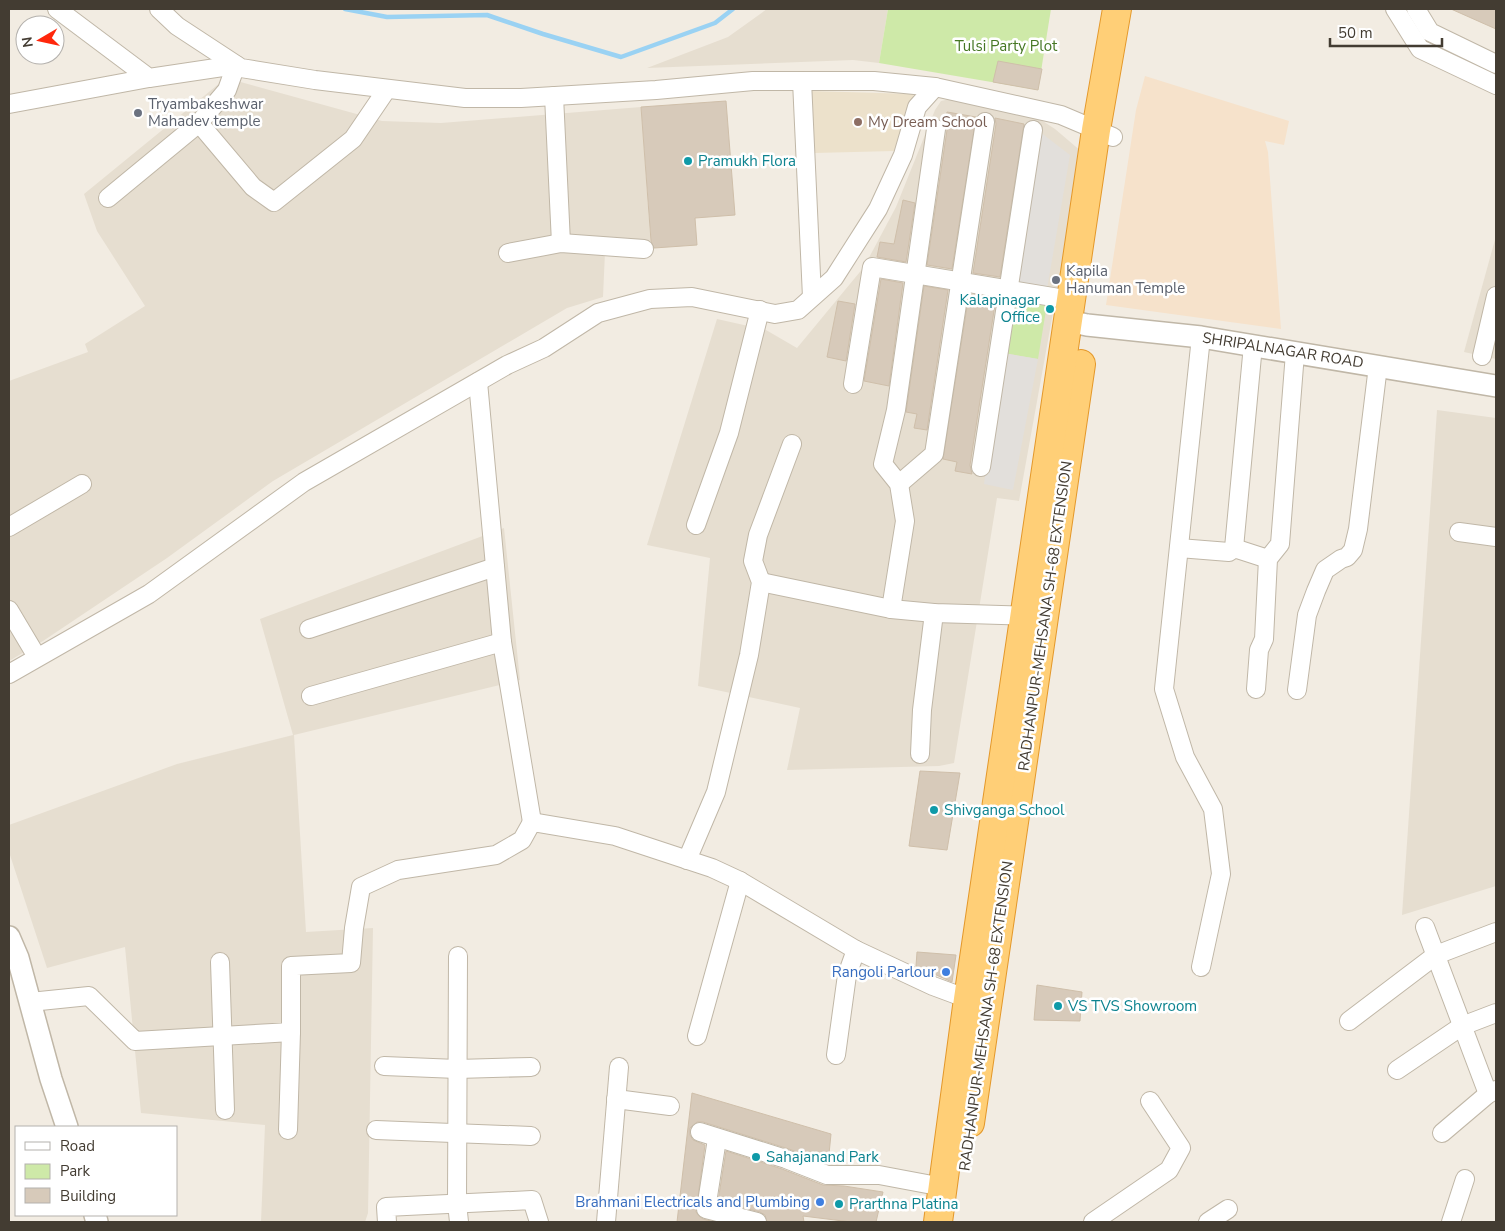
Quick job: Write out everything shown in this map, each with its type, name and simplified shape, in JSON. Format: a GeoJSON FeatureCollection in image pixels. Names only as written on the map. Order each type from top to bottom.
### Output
{"type":"FeatureCollection","features":[{"type":"Feature","properties":{"kind":"highway"},"geometry":{"type":"LineString","coordinates":[[1105,134],[1117,9]]}},
{"type":"Feature","properties":{"kind":"highway","name":"RADHANPUR-MEHSANA SH-68 EXTENSION"},"geometry":{"type":"LineString","coordinates":[[956,1222],[1075,315],[1105,134],[1132,9]]}},
{"type":"Feature","properties":{"kind":"highway"},"geometry":{"type":"LineString","coordinates":[[938,1222],[968,998],[1035,616]]}},
{"type":"Feature","properties":{"kind":"street"},"geometry":{"type":"LineString","coordinates":[[58,9],[149,78]]}},
{"type":"Feature","properties":{"kind":"street"},"geometry":{"type":"LineString","coordinates":[[159,9],[177,26],[242,68],[387,89],[465,98],[554,96],[656,90],[753,81],[874,81],[935,87],[1061,115],[1105,134]]}},
{"type":"Feature","properties":{"kind":"street"},"geometry":{"type":"LineString","coordinates":[[1395,9],[1420,49],[1496,86]]}},
{"type":"Feature","properties":{"kind":"street"},"geometry":{"type":"LineString","coordinates":[[1416,9],[1430,32],[1496,64]]}},
{"type":"Feature","properties":{"kind":"street"},"geometry":{"type":"LineString","coordinates":[[9,104],[149,78],[236,65]]}},
{"type":"Feature","properties":{"kind":"street"},"geometry":{"type":"LineString","coordinates":[[108,198],[199,124],[227,90],[236,65]]}},
{"type":"Feature","properties":{"kind":"street"},"geometry":{"type":"LineString","coordinates":[[802,81],[812,297]]}},
{"type":"Feature","properties":{"kind":"street"},"geometry":{"type":"LineString","coordinates":[[9,674],[149,594],[304,482],[507,365],[544,348],[598,313],[650,299],[692,297],[776,314],[798,310],[834,278],[878,209],[902,155],[917,107],[935,87]]}},
{"type":"Feature","properties":{"kind":"street"},"geometry":{"type":"LineString","coordinates":[[199,124],[253,187],[274,202],[353,139],[387,89]]}},
{"type":"Feature","properties":{"kind":"street"},"geometry":{"type":"LineString","coordinates":[[554,96],[561,243]]}},
{"type":"Feature","properties":{"kind":"street"},"geometry":{"type":"LineString","coordinates":[[899,484],[934,454],[985,122]]}},
{"type":"Feature","properties":{"kind":"street"},"geometry":{"type":"LineString","coordinates":[[892,609],[905,521],[899,484],[884,464],[896,410],[936,129]]}},
{"type":"Feature","properties":{"kind":"street"},"geometry":{"type":"LineString","coordinates":[[981,467],[1034,130]]}},
{"type":"Feature","properties":{"kind":"street"},"geometry":{"type":"LineString","coordinates":[[508,253],[561,243],[644,249]]}},
{"type":"Feature","properties":{"kind":"street"},"geometry":{"type":"LineString","coordinates":[[853,384],[872,267],[1008,290],[1075,315]]}},
{"type":"Feature","properties":{"kind":"street"},"geometry":{"type":"LineString","coordinates":[[1482,356],[1496,296]]}},
{"type":"Feature","properties":{"kind":"street"},"geometry":{"type":"LineString","coordinates":[[696,525],[729,433],[760,310]]}},
{"type":"Feature","properties":{"kind":"street","name":"SHRIPALNAGAR ROAD"},"geometry":{"type":"LineString","coordinates":[[1075,315],[1496,386]]}},
{"type":"Feature","properties":{"kind":"street"},"geometry":{"type":"LineString","coordinates":[[1201,967],[1221,874],[1213,809],[1185,757],[1164,689],[1202,336]]}},
{"type":"Feature","properties":{"kind":"street"},"geometry":{"type":"LineString","coordinates":[[1179,548],[1229,552],[1234,548],[1253,345]]}},
{"type":"Feature","properties":{"kind":"street"},"geometry":{"type":"LineString","coordinates":[[1256,689],[1260,650],[1264,640],[1268,559],[1280,544],[1295,352]]}},
{"type":"Feature","properties":{"kind":"street"},"geometry":{"type":"LineString","coordinates":[[1297,690],[1307,615],[1316,591],[1325,570],[1347,557],[1353,550],[1358,529],[1378,366]]}},
{"type":"Feature","properties":{"kind":"street"},"geometry":{"type":"LineString","coordinates":[[288,1130],[291,966],[351,964],[354,928],[361,887],[398,870],[496,855],[522,840],[532,822],[502,642],[478,382]]}},
{"type":"Feature","properties":{"kind":"street"},"geometry":{"type":"LineString","coordinates":[[687,860],[716,792],[749,655],[761,582],[753,561],[756,544],[792,444]]}},
{"type":"Feature","properties":{"kind":"street"},"geometry":{"type":"LineString","coordinates":[[9,527],[82,484]]}},
{"type":"Feature","properties":{"kind":"street"},"geometry":{"type":"LineString","coordinates":[[1459,532],[1496,537]]}},
{"type":"Feature","properties":{"kind":"street"},"geometry":{"type":"LineString","coordinates":[[1234,548],[1268,559]]}},
{"type":"Feature","properties":{"kind":"street"},"geometry":{"type":"LineString","coordinates":[[309,629],[495,567]]}},
{"type":"Feature","properties":{"kind":"street"},"geometry":{"type":"LineString","coordinates":[[761,582],[892,609],[934,613],[1035,616]]}},
{"type":"Feature","properties":{"kind":"street"},"geometry":{"type":"LineString","coordinates":[[9,610],[37,657]]}},
{"type":"Feature","properties":{"kind":"street"},"geometry":{"type":"LineString","coordinates":[[920,754],[922,710],[934,613]]}},
{"type":"Feature","properties":{"kind":"street"},"geometry":{"type":"LineString","coordinates":[[311,696],[502,642]]}},
{"type":"Feature","properties":{"kind":"street"},"geometry":{"type":"LineString","coordinates":[[532,822],[615,836],[712,868],[740,881],[856,950],[933,986],[968,998]]}},
{"type":"Feature","properties":{"kind":"street"},"geometry":{"type":"LineString","coordinates":[[697,1036],[740,881]]}},
{"type":"Feature","properties":{"kind":"street"},"geometry":{"type":"LineString","coordinates":[[1425,928],[1462,1026],[1492,1092],[1442,1133]]}},
{"type":"Feature","properties":{"kind":"street"},"geometry":{"type":"LineString","coordinates":[[1349,1021],[1436,955],[1496,932]]}},
{"type":"Feature","properties":{"kind":"street"},"geometry":{"type":"LineString","coordinates":[[9,937],[18,958],[67,1126]]}},
{"type":"Feature","properties":{"kind":"street"},"geometry":{"type":"LineString","coordinates":[[836,1055],[847,974],[856,950]]}},
{"type":"Feature","properties":{"kind":"street"},"geometry":{"type":"LineString","coordinates":[[458,956],[457,1203],[459,1222]]}},
{"type":"Feature","properties":{"kind":"street"},"geometry":{"type":"LineString","coordinates":[[220,962],[225,1110]]}},
{"type":"Feature","properties":{"kind":"street"},"geometry":{"type":"LineString","coordinates":[[30,1002],[89,996],[135,1041],[291,1032]]}},
{"type":"Feature","properties":{"kind":"street"},"geometry":{"type":"LineString","coordinates":[[1397,1070],[1462,1026],[1496,1013]]}},
{"type":"Feature","properties":{"kind":"street"},"geometry":{"type":"LineString","coordinates":[[384,1066],[457,1069],[531,1067]]}},
{"type":"Feature","properties":{"kind":"street"},"geometry":{"type":"LineString","coordinates":[[606,1222],[619,1067]]}},
{"type":"Feature","properties":{"kind":"street"},"geometry":{"type":"LineString","coordinates":[[616,1099],[670,1106]]}},
{"type":"Feature","properties":{"kind":"street"},"geometry":{"type":"LineString","coordinates":[[1093,1222],[1168,1170],[1181,1148],[1150,1101]]}},
{"type":"Feature","properties":{"kind":"street"},"geometry":{"type":"LineString","coordinates":[[376,1130],[531,1136]]}},
{"type":"Feature","properties":{"kind":"street"},"geometry":{"type":"LineString","coordinates":[[700,1132],[786,1159],[827,1175],[879,1175],[943,1187]]}},
{"type":"Feature","properties":{"kind":"street"},"geometry":{"type":"LineString","coordinates":[[717,1138],[706,1209],[757,1222]]}},
{"type":"Feature","properties":{"kind":"street"},"geometry":{"type":"LineString","coordinates":[[1451,1222],[1465,1179]]}},
{"type":"Feature","properties":{"kind":"street"},"geometry":{"type":"LineString","coordinates":[[387,1222],[386,1207],[532,1200],[539,1222]]}},
{"type":"Feature","properties":{"kind":"street"},"geometry":{"type":"LineString","coordinates":[[1208,1222],[1228,1209]]}},
{"type":"Feature","properties":{"kind":"shaded area"},"geometry":{"type":"Polygon","coordinates":[[[767,9],[888,9],[879,63],[853,60],[647,68],[728,37],[767,9]]]}},
{"type":"Feature","properties":{"kind":"shaded area"},"geometry":{"type":"Polygon","coordinates":[[[1145,76],[1289,121],[1284,145],[1265,141],[1268,152],[1281,329],[1106,305],[1136,110],[1145,76]]]}},
{"type":"Feature","properties":{"kind":"shaded area"},"geometry":{"type":"Polygon","coordinates":[[[226,78],[382,121],[441,123],[641,107],[651,249],[605,252],[603,297],[567,308],[273,481],[167,558],[43,641],[9,661],[9,381],[88,352],[85,344],[145,306],[97,231],[84,194],[226,78]]]}},
{"type":"Feature","properties":{"kind":"shaded area","name":"My Dream School"},"geometry":{"type":"Polygon","coordinates":[[[810,91],[914,94],[894,151],[814,153],[810,91]]]}},
{"type":"Feature","properties":{"kind":"shaded area"},"geometry":{"type":"Polygon","coordinates":[[[950,99],[1038,118],[1055,129],[1082,152],[1019,501],[997,498],[954,763],[939,766],[787,770],[800,708],[698,686],[710,558],[647,545],[717,319],[766,330],[797,348],[864,267],[896,207],[935,110],[941,101],[950,99]]]}},
{"type":"Feature","properties":{"kind":"shaded area"},"geometry":{"type":"Polygon","coordinates":[[[1040,132],[1070,155],[1047,289],[1015,283],[1040,132]]]}},
{"type":"Feature","properties":{"kind":"shaded area"},"geometry":{"type":"Polygon","coordinates":[[[1496,236],[1496,359],[1464,352],[1496,236]]]}},
{"type":"Feature","properties":{"kind":"shaded area"},"geometry":{"type":"Polygon","coordinates":[[[1003,353],[1038,359],[1013,490],[984,484],[1003,353]]]}},
{"type":"Feature","properties":{"kind":"shaded area"},"geometry":{"type":"Polygon","coordinates":[[[1437,410],[1496,418],[1496,886],[1402,915],[1437,410]]]}},
{"type":"Feature","properties":{"kind":"shaded area"},"geometry":{"type":"Polygon","coordinates":[[[504,528],[520,680],[294,735],[306,932],[373,928],[368,1213],[365,1222],[261,1222],[265,1125],[141,1113],[125,947],[47,968],[9,852],[9,825],[177,764],[293,735],[260,619],[504,528]]]}},
{"type":"Feature","properties":{"kind":"green space","name":"Tulsi Party Plot"},"geometry":{"type":"Polygon","coordinates":[[[888,9],[1051,9],[1038,90],[879,63],[888,9]]]}},
{"type":"Feature","properties":{"kind":"green space"},"geometry":{"type":"Polygon","coordinates":[[[1013,298],[1047,304],[1038,359],[1003,353],[1013,298]]]}},
{"type":"Feature","properties":{"kind":"building"},"geometry":{"type":"Polygon","coordinates":[[[1451,9],[1496,9],[1496,29],[1451,9]]]}},
{"type":"Feature","properties":{"kind":"building"},"geometry":{"type":"Polygon","coordinates":[[[998,61],[1042,69],[1038,90],[993,82],[998,61]]]}},
{"type":"Feature","properties":{"kind":"building","name":"Pramukh Flora"},"geometry":{"type":"Polygon","coordinates":[[[726,101],[735,215],[695,218],[697,245],[654,248],[651,241],[641,107],[726,101]]]}},
{"type":"Feature","properties":{"kind":"building"},"geometry":{"type":"Polygon","coordinates":[[[947,112],[976,117],[952,269],[927,265],[947,130],[945,124],[947,112]]]}},
{"type":"Feature","properties":{"kind":"building"},"geometry":{"type":"Polygon","coordinates":[[[995,118],[1024,124],[1000,277],[973,273],[996,124],[995,118]]]}},
{"type":"Feature","properties":{"kind":"building"},"geometry":{"type":"Polygon","coordinates":[[[903,200],[915,203],[906,262],[877,257],[880,242],[894,244],[903,200]]]}},
{"type":"Feature","properties":{"kind":"building"},"geometry":{"type":"Polygon","coordinates":[[[881,279],[903,283],[889,386],[864,381],[881,279]]]}},
{"type":"Feature","properties":{"kind":"building"},"geometry":{"type":"Polygon","coordinates":[[[924,286],[948,290],[927,430],[914,428],[917,414],[906,412],[924,286]]]}},
{"type":"Feature","properties":{"kind":"building"},"geometry":{"type":"Polygon","coordinates":[[[969,294],[996,298],[970,465],[972,474],[955,471],[957,462],[943,459],[969,294]]]}},
{"type":"Feature","properties":{"kind":"building"},"geometry":{"type":"Polygon","coordinates":[[[838,301],[855,304],[846,361],[827,357],[838,301]]]}},
{"type":"Feature","properties":{"kind":"building","name":"Shivganga School"},"geometry":{"type":"Polygon","coordinates":[[[920,771],[960,773],[947,850],[909,846],[920,771]]]}},
{"type":"Feature","properties":{"kind":"building"},"geometry":{"type":"Polygon","coordinates":[[[917,952],[956,955],[952,982],[916,966],[917,952]]]}},
{"type":"Feature","properties":{"kind":"building","name":"VS TVS Showroom"},"geometry":{"type":"Polygon","coordinates":[[[1037,985],[1082,992],[1080,1021],[1034,1020],[1037,985]]]}},
{"type":"Feature","properties":{"kind":"building"},"geometry":{"type":"Polygon","coordinates":[[[692,1093],[831,1134],[828,1164],[789,1149],[703,1122],[697,1122],[690,1128],[690,1135],[693,1140],[705,1145],[696,1212],[703,1219],[715,1222],[677,1222],[692,1093]]]}},
{"type":"Feature","properties":{"kind":"building"},"geometry":{"type":"Polygon","coordinates":[[[726,1151],[782,1169],[823,1185],[883,1192],[876,1222],[851,1222],[803,1216],[804,1222],[767,1222],[765,1215],[760,1212],[718,1201],[726,1151]]]}},
{"type":"Feature","properties":{"kind":"waterway"},"geometry":{"type":"LineString","coordinates":[[345,9],[387,17],[487,15],[621,57],[715,23],[733,9]]}},
{"type":"Feature","properties":{"kind":"place","name":"Tryambakeshwar Mahadev temple"},"geometry":{"type":"Point","coordinates":[138,113]}},
{"type":"Feature","properties":{"kind":"place","name":"My Dream School"},"geometry":{"type":"Point","coordinates":[858,122]}},
{"type":"Feature","properties":{"kind":"place","name":"Pramukh Flora"},"geometry":{"type":"Point","coordinates":[688,161]}},
{"type":"Feature","properties":{"kind":"place","name":"Kapila Hanuman Temple"},"geometry":{"type":"Point","coordinates":[1056,280]}},
{"type":"Feature","properties":{"kind":"place","name":"Kalapinagar Office"},"geometry":{"type":"Point","coordinates":[1050,309]}},
{"type":"Feature","properties":{"kind":"place","name":"Shivganga School"},"geometry":{"type":"Point","coordinates":[934,810]}},
{"type":"Feature","properties":{"kind":"place","name":"Rangoli Parlour"},"geometry":{"type":"Point","coordinates":[946,972]}},
{"type":"Feature","properties":{"kind":"place","name":"VS TVS Showroom"},"geometry":{"type":"Point","coordinates":[1058,1006]}},
{"type":"Feature","properties":{"kind":"place","name":"Sahajanand Park"},"geometry":{"type":"Point","coordinates":[756,1157]}},
{"type":"Feature","properties":{"kind":"place","name":"Brahmani Electricals and Plumbing"},"geometry":{"type":"Point","coordinates":[820,1202]}},
{"type":"Feature","properties":{"kind":"place","name":"Prarthna Platina"},"geometry":{"type":"Point","coordinates":[839,1204]}}]}
